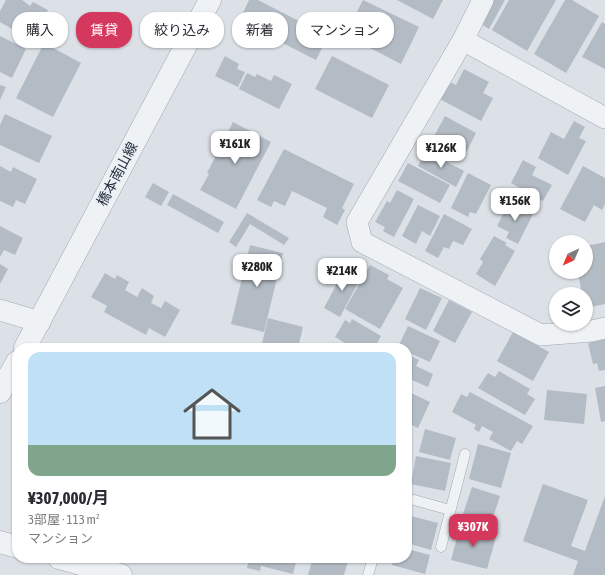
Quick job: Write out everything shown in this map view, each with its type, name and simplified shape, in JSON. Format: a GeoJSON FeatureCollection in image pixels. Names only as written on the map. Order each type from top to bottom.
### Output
{"type":"FeatureCollection","features":[{"type":"Feature","properties":{"kind":"street","name":"橋本南山線"},"geometry":{"type":"LineString","coordinates":[[28,343],[210,0]]}},
{"type":"Feature","properties":{"kind":"street"},"geometry":{"type":"LineString","coordinates":[[483,0],[463,40],[357,222],[362,242],[541,335],[605,328]]}},
{"type":"Feature","properties":{"kind":"street"},"geometry":{"type":"LineString","coordinates":[[463,40],[605,118]]}},
{"type":"Feature","properties":{"kind":"street"},"geometry":{"type":"LineString","coordinates":[[0,310],[40,322]]}},
{"type":"Feature","properties":{"kind":"street"},"geometry":{"type":"LineString","coordinates":[[0,392],[12,371]]}},
{"type":"Feature","properties":{"kind":"street"},"geometry":{"type":"LineString","coordinates":[[0,542],[12,545]]}},
{"type":"Feature","properties":{"kind":"street"},"geometry":{"type":"LineString","coordinates":[[77,563],[121,575]]}},
{"type":"Feature","properties":{"kind":"lane"},"geometry":{"type":"LineString","coordinates":[[441,547],[465,454]]}},
{"type":"Feature","properties":{"kind":"lane"},"geometry":{"type":"LineString","coordinates":[[412,499],[450,510]]}},
{"type":"Feature","properties":{"kind":"lane"},"geometry":{"type":"LineString","coordinates":[[368,575],[372,563]]}},
{"type":"Feature","properties":{"kind":"building"},"geometry":{"type":"Polygon","coordinates":[[[6,0],[22,0],[30,6],[33,2],[48,10],[47,12],[12,12],[12,29],[0,22],[0,11],[6,0]]]}},
{"type":"Feature","properties":{"kind":"building"},"geometry":{"type":"Polygon","coordinates":[[[249,0],[258,0],[281,12],[243,12],[249,0]]]}},
{"type":"Feature","properties":{"kind":"building"},"geometry":{"type":"Polygon","coordinates":[[[363,0],[388,12],[357,12],[363,0]]]}},
{"type":"Feature","properties":{"kind":"building"},"geometry":{"type":"Polygon","coordinates":[[[397,0],[443,0],[433,19],[397,0]]]}},
{"type":"Feature","properties":{"kind":"building"},"geometry":{"type":"Polygon","coordinates":[[[489,0],[505,0],[489,29],[476,21],[489,0]]]}},
{"type":"Feature","properties":{"kind":"building"},"geometry":{"type":"Polygon","coordinates":[[[509,0],[556,0],[527,51],[492,30],[509,0]]]}},
{"type":"Feature","properties":{"kind":"building"},"geometry":{"type":"Polygon","coordinates":[[[565,0],[572,0],[599,16],[566,73],[534,54],[565,0]]]}},
{"type":"Feature","properties":{"kind":"building"},"geometry":{"type":"Polygon","coordinates":[[[288,15],[296,20],[296,48],[322,48],[316,60],[288,46],[288,15]]]}},
{"type":"Feature","properties":{"kind":"building"},"geometry":{"type":"Polygon","coordinates":[[[394,15],[419,27],[401,64],[370,48],[394,48],[394,15]]]}},
{"type":"Feature","properties":{"kind":"building"},"geometry":{"type":"Polygon","coordinates":[[[602,22],[605,24],[605,69],[582,57],[602,22]]]}},
{"type":"Feature","properties":{"kind":"building"},"geometry":{"type":"Polygon","coordinates":[[[0,36],[12,42],[12,48],[26,49],[12,78],[0,72],[0,36]]]}},
{"type":"Feature","properties":{"kind":"building"},"geometry":{"type":"Polygon","coordinates":[[[41,48],[53,48],[81,63],[53,117],[16,98],[41,48]]]}},
{"type":"Feature","properties":{"kind":"building"},"geometry":{"type":"Polygon","coordinates":[[[225,56],[239,64],[237,69],[245,72],[238,87],[215,76],[225,56]]]}},
{"type":"Feature","properties":{"kind":"building"},"geometry":{"type":"Polygon","coordinates":[[[332,56],[389,85],[372,118],[315,89],[332,56]]]}},
{"type":"Feature","properties":{"kind":"building"},"geometry":{"type":"Polygon","coordinates":[[[464,69],[489,82],[483,93],[493,98],[481,121],[438,98],[448,81],[456,85],[464,69]]]}},
{"type":"Feature","properties":{"kind":"building"},"geometry":{"type":"Polygon","coordinates":[[[247,73],[255,77],[257,74],[271,81],[274,75],[292,84],[279,109],[239,89],[247,73]]]}},
{"type":"Feature","properties":{"kind":"building"},"geometry":{"type":"Polygon","coordinates":[[[0,85],[6,87],[0,100],[0,85]]]}},
{"type":"Feature","properties":{"kind":"building"},"geometry":{"type":"Polygon","coordinates":[[[5,114],[52,136],[39,163],[0,145],[0,125],[5,114]]]}},
{"type":"Feature","properties":{"kind":"building"},"geometry":{"type":"Polygon","coordinates":[[[445,116],[476,133],[464,157],[432,140],[445,116]]]}},
{"type":"Feature","properties":{"kind":"building"},"geometry":{"type":"Polygon","coordinates":[[[574,121],[585,127],[579,138],[586,141],[568,175],[538,158],[551,132],[564,139],[574,121]]]}},
{"type":"Feature","properties":{"kind":"building"},"geometry":{"type":"Polygon","coordinates":[[[233,122],[271,142],[236,209],[200,190],[233,122]]]}},
{"type":"Feature","properties":{"kind":"building"},"geometry":{"type":"Polygon","coordinates":[[[284,149],[354,184],[342,208],[345,210],[337,225],[323,217],[327,208],[292,191],[285,206],[274,201],[271,207],[257,200],[284,149]]]}},
{"type":"Feature","properties":{"kind":"building"},"geometry":{"type":"Polygon","coordinates":[[[426,151],[464,171],[456,187],[418,166],[426,151]]]}},
{"type":"Feature","properties":{"kind":"building"},"geometry":{"type":"Polygon","coordinates":[[[523,160],[536,167],[532,175],[552,185],[543,201],[511,183],[523,160]]]}},
{"type":"Feature","properties":{"kind":"building"},"geometry":{"type":"Polygon","coordinates":[[[408,163],[450,185],[440,203],[398,181],[408,163]]]}},
{"type":"Feature","properties":{"kind":"building"},"geometry":{"type":"Polygon","coordinates":[[[0,166],[11,172],[13,167],[37,179],[25,204],[16,200],[13,207],[0,201],[0,166]]]}},
{"type":"Feature","properties":{"kind":"building"},"geometry":{"type":"Polygon","coordinates":[[[583,166],[605,178],[605,204],[602,210],[594,205],[585,222],[560,209],[583,166]]]}},
{"type":"Feature","properties":{"kind":"building"},"geometry":{"type":"Polygon","coordinates":[[[468,173],[491,185],[476,214],[470,212],[468,217],[451,208],[468,173]]]}},
{"type":"Feature","properties":{"kind":"building"},"geometry":{"type":"Polygon","coordinates":[[[153,183],[169,192],[161,206],[145,197],[153,183]]]}},
{"type":"Feature","properties":{"kind":"building"},"geometry":{"type":"Polygon","coordinates":[[[397,190],[414,199],[394,237],[383,231],[385,227],[375,222],[387,201],[390,203],[397,190]]]}},
{"type":"Feature","properties":{"kind":"building"},"geometry":{"type":"Polygon","coordinates":[[[173,194],[224,222],[218,233],[167,205],[173,194]]]}},
{"type":"Feature","properties":{"kind":"building"},"geometry":{"type":"Polygon","coordinates":[[[509,203],[533,214],[518,244],[506,238],[509,232],[497,226],[509,203]]]}},
{"type":"Feature","properties":{"kind":"building"},"geometry":{"type":"Polygon","coordinates":[[[418,205],[440,216],[430,236],[422,231],[416,244],[402,236],[418,205]]]}},
{"type":"Feature","properties":{"kind":"building"},"geometry":{"type":"Polygon","coordinates":[[[247,213],[289,238],[284,245],[250,224],[236,247],[229,242],[247,213]]]}},
{"type":"Feature","properties":{"kind":"building"},"geometry":{"type":"Polygon","coordinates":[[[444,214],[472,229],[463,245],[453,241],[449,249],[444,247],[438,258],[425,251],[444,214]]]}},
{"type":"Feature","properties":{"kind":"building"},"geometry":{"type":"Polygon","coordinates":[[[0,226],[23,238],[15,255],[4,250],[0,257],[0,226]]]}},
{"type":"Feature","properties":{"kind":"building"},"geometry":{"type":"Polygon","coordinates":[[[494,236],[507,243],[505,245],[515,251],[495,286],[476,274],[483,262],[480,259],[494,236]]]}},
{"type":"Feature","properties":{"kind":"building"},"geometry":{"type":"Polygon","coordinates":[[[605,242],[605,304],[593,307],[593,287],[581,287],[579,279],[593,279],[593,245],[605,242]]]}},
{"type":"Feature","properties":{"kind":"building"},"geometry":{"type":"Polygon","coordinates":[[[250,245],[283,253],[264,332],[231,324],[250,245]]]}},
{"type":"Feature","properties":{"kind":"building"},"geometry":{"type":"Polygon","coordinates":[[[0,264],[8,269],[0,284],[0,264]]]}},
{"type":"Feature","properties":{"kind":"building"},"geometry":{"type":"Polygon","coordinates":[[[370,265],[389,275],[387,279],[403,288],[380,329],[345,309],[370,265]]]}},
{"type":"Feature","properties":{"kind":"building"},"geometry":{"type":"Polygon","coordinates":[[[345,268],[361,277],[340,317],[324,308],[345,268]]]}},
{"type":"Feature","properties":{"kind":"building"},"geometry":{"type":"Polygon","coordinates":[[[105,273],[115,279],[117,275],[129,282],[125,290],[137,297],[142,288],[154,296],[151,303],[161,308],[165,301],[180,310],[165,337],[149,328],[146,335],[104,312],[107,306],[91,297],[105,273]]]}},
{"type":"Feature","properties":{"kind":"building"},"geometry":{"type":"Polygon","coordinates":[[[420,288],[442,298],[426,330],[405,319],[420,288]]]}},
{"type":"Feature","properties":{"kind":"building"},"geometry":{"type":"Polygon","coordinates":[[[449,300],[472,312],[455,343],[433,331],[449,300]]]}},
{"type":"Feature","properties":{"kind":"building"},"geometry":{"type":"Polygon","coordinates":[[[268,318],[303,327],[299,343],[262,343],[268,318]]]}},
{"type":"Feature","properties":{"kind":"building"},"geometry":{"type":"Polygon","coordinates":[[[352,319],[381,336],[377,343],[345,343],[335,337],[345,320],[350,323],[352,319]]]}},
{"type":"Feature","properties":{"kind":"building"},"geometry":{"type":"Polygon","coordinates":[[[408,326],[440,341],[430,362],[412,354],[412,343],[400,343],[408,326]]]}},
{"type":"Feature","properties":{"kind":"building"},"geometry":{"type":"Polygon","coordinates":[[[513,332],[549,352],[533,381],[497,361],[513,332]]]}},
{"type":"Feature","properties":{"kind":"building"},"geometry":{"type":"Polygon","coordinates":[[[605,339],[605,370],[599,371],[597,363],[593,364],[588,343],[605,339]]]}},
{"type":"Feature","properties":{"kind":"building"},"geometry":{"type":"Polygon","coordinates":[[[412,356],[419,360],[416,366],[433,374],[428,387],[412,380],[412,356]]]}},
{"type":"Feature","properties":{"kind":"building"},"geometry":{"type":"Polygon","coordinates":[[[499,371],[530,389],[527,394],[535,399],[525,415],[478,388],[488,373],[495,377],[499,371]]]}},
{"type":"Feature","properties":{"kind":"building"},"geometry":{"type":"Polygon","coordinates":[[[605,386],[605,421],[601,422],[595,388],[605,386]]]}},
{"type":"Feature","properties":{"kind":"building"},"geometry":{"type":"Polygon","coordinates":[[[547,390],[587,394],[584,424],[544,420],[547,390]]]}},
{"type":"Feature","properties":{"kind":"building"},"geometry":{"type":"Polygon","coordinates":[[[470,392],[533,426],[522,444],[517,441],[511,451],[489,439],[493,432],[482,426],[479,432],[474,429],[476,425],[452,412],[461,394],[467,397],[470,392]]]}},
{"type":"Feature","properties":{"kind":"building"},"geometry":{"type":"Polygon","coordinates":[[[412,393],[430,402],[418,428],[412,425],[412,393]]]}},
{"type":"Feature","properties":{"kind":"building"},"geometry":{"type":"Polygon","coordinates":[[[425,429],[456,438],[450,460],[419,452],[425,429]]]}},
{"type":"Feature","properties":{"kind":"building"},"geometry":{"type":"Polygon","coordinates":[[[478,444],[511,453],[501,488],[469,479],[478,444]]]}},
{"type":"Feature","properties":{"kind":"building"},"geometry":{"type":"Polygon","coordinates":[[[416,456],[451,463],[445,491],[412,484],[416,456]]]}},
{"type":"Feature","properties":{"kind":"building"},"geometry":{"type":"Polygon","coordinates":[[[543,484],[588,500],[571,546],[585,551],[605,496],[605,575],[573,575],[578,561],[523,541],[543,484]]]}},
{"type":"Feature","properties":{"kind":"building"},"geometry":{"type":"Polygon","coordinates":[[[472,487],[500,496],[490,527],[462,517],[472,487]]]}},
{"type":"Feature","properties":{"kind":"building"},"geometry":{"type":"Polygon","coordinates":[[[412,516],[438,523],[431,550],[412,544],[412,516]]]}},
{"type":"Feature","properties":{"kind":"building"},"geometry":{"type":"Polygon","coordinates":[[[460,527],[496,537],[487,569],[451,560],[460,527]]]}},
{"type":"Feature","properties":{"kind":"building"},"geometry":{"type":"Polygon","coordinates":[[[412,550],[430,555],[425,574],[392,565],[392,563],[412,563],[412,550]]]}},
{"type":"Feature","properties":{"kind":"building"},"geometry":{"type":"Polygon","coordinates":[[[248,563],[296,563],[293,574],[261,566],[260,571],[247,568],[248,563]]]}},
{"type":"Feature","properties":{"kind":"building"},"geometry":{"type":"Polygon","coordinates":[[[312,563],[348,563],[344,575],[308,575],[312,563]]]}}]}
